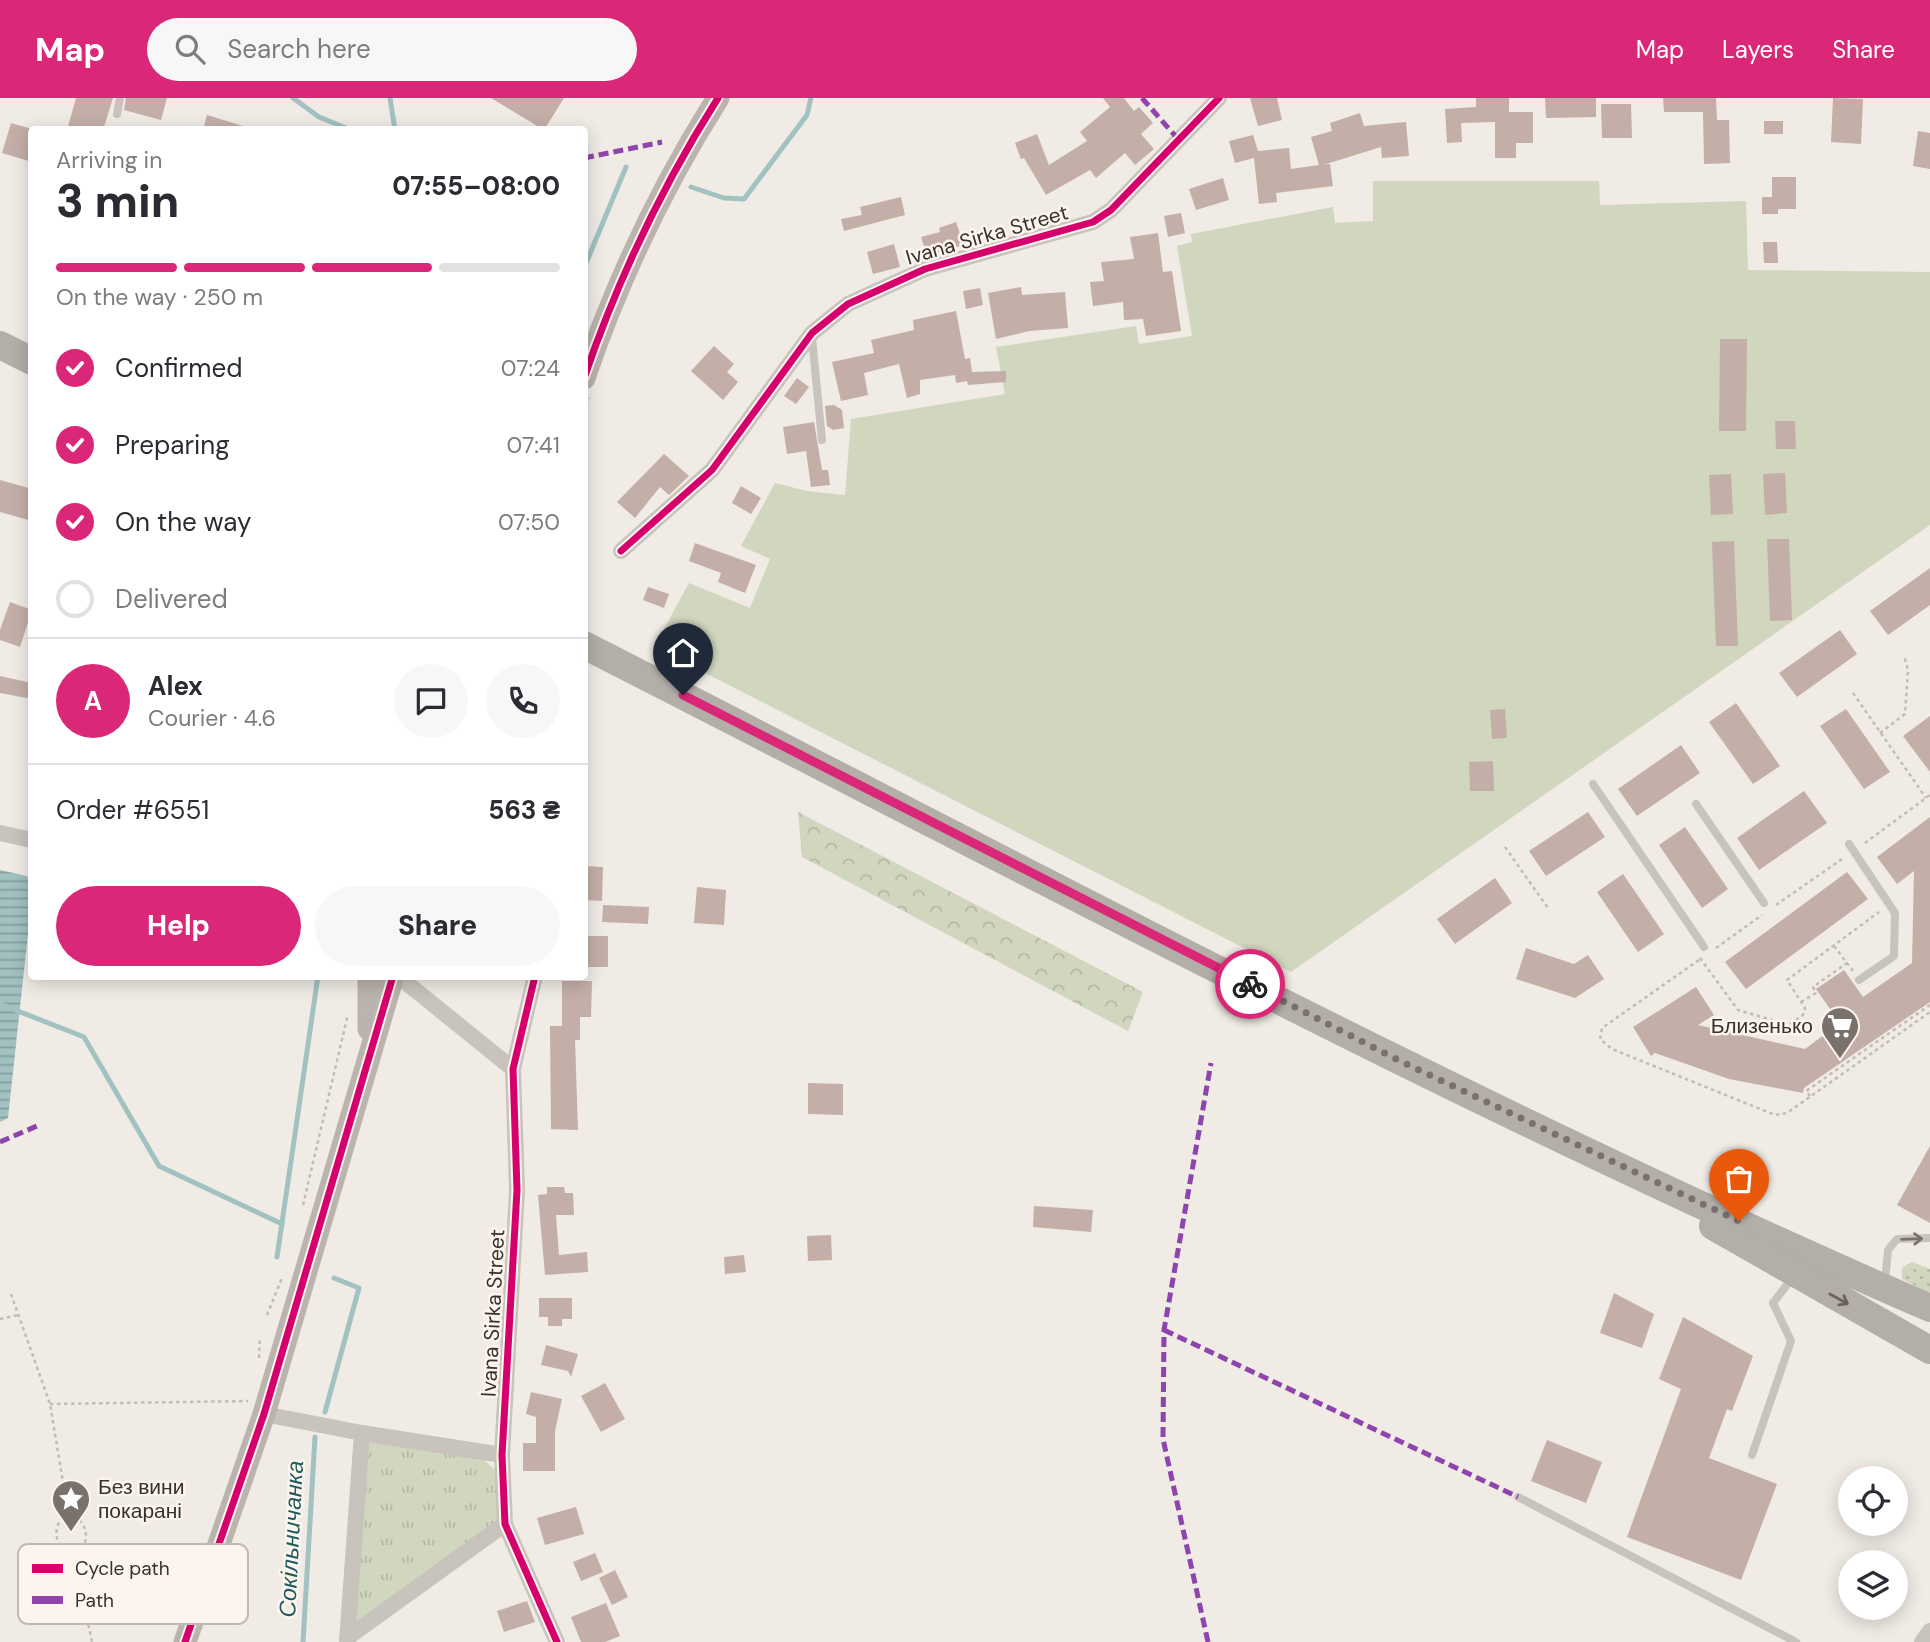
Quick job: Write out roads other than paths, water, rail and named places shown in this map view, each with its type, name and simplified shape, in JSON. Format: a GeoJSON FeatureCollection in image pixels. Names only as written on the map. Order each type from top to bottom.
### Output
{"type":"FeatureCollection","features":[{"type":"Feature","properties":{"kind":"highway"},"geometry":{"type":"LineString","coordinates":[[0,345],[28,359]]}},
{"type":"Feature","properties":{"kind":"highway"},"geometry":{"type":"LineString","coordinates":[[588,647],[1400,1061],[1568,1142],[1930,1308]]}},
{"type":"Feature","properties":{"kind":"highway"},"geometry":{"type":"LineString","coordinates":[[1568,1142],[1930,1350]]}},
{"type":"Feature","properties":{"kind":"main road"},"geometry":{"type":"LineString","coordinates":[[588,368],[648,220],[718,98]]}},
{"type":"Feature","properties":{"kind":"main road"},"geometry":{"type":"LineString","coordinates":[[369,980],[369,1051]]}},
{"type":"Feature","properties":{"kind":"main road"},"geometry":{"type":"LineString","coordinates":[[216,1544],[392,980]]}},
{"type":"Feature","properties":{"kind":"main road"},"geometry":{"type":"LineString","coordinates":[[185,1642],[191,1624]]}},
{"type":"Feature","properties":{"kind":"street","name":"Ivana Sirka Street"},"geometry":{"type":"LineString","coordinates":[[621,551],[676,505],[718,463],[812,333],[852,301],[917,271],[1073,229],[1101,218],[1219,98]]}},
{"type":"Feature","properties":{"kind":"street"},"geometry":{"type":"LineString","coordinates":[[0,833],[28,839]]}},
{"type":"Feature","properties":{"kind":"street"},"geometry":{"type":"LineString","coordinates":[[403,980],[513,1069]]}},
{"type":"Feature","properties":{"kind":"street","name":"Ivana Sirka Street"},"geometry":{"type":"LineString","coordinates":[[534,980],[513,1069],[517,1190],[502,1455],[505,1524],[557,1642]]}},
{"type":"Feature","properties":{"kind":"street"},"geometry":{"type":"LineString","coordinates":[[260,1408],[362,1433],[502,1455]]}},
{"type":"Feature","properties":{"kind":"street"},"geometry":{"type":"LineString","coordinates":[[347,1640],[362,1433]]}},
{"type":"Feature","properties":{"kind":"street"},"geometry":{"type":"LineString","coordinates":[[347,1640],[505,1524]]}},
{"type":"Feature","properties":{"kind":"street"},"geometry":{"type":"LineString","coordinates":[[1922,1642],[1930,1631]]}},
{"type":"Feature","properties":{"kind":"lane"},"geometry":{"type":"LineString","coordinates":[[117,114],[120,98]]}},
{"type":"Feature","properties":{"kind":"lane"},"geometry":{"type":"LineString","coordinates":[[812,333],[822,440]]}},
{"type":"Feature","properties":{"kind":"lane"},"geometry":{"type":"LineString","coordinates":[[1593,784],[1704,950]]}},
{"type":"Feature","properties":{"kind":"lane"},"geometry":{"type":"LineString","coordinates":[[1696,804],[1764,903]]}},
{"type":"Feature","properties":{"kind":"lane"},"geometry":{"type":"LineString","coordinates":[[1852,847],[1895,914],[1894,956],[1859,980]]}},
{"type":"Feature","properties":{"kind":"lane"},"geometry":{"type":"LineString","coordinates":[[1886,1289],[1888,1250],[1897,1239],[1930,1238]]}},
{"type":"Feature","properties":{"kind":"lane"},"geometry":{"type":"LineString","coordinates":[[1752,1455],[1791,1341],[1773,1303],[1795,1274]]}},
{"type":"Feature","properties":{"kind":"lane"},"geometry":{"type":"LineString","coordinates":[[1518,1497],[1796,1642]]}},
{"type":"Feature","properties":{"kind":"water"},"geometry":{"type":"Polygon","coordinates":[[[0,870],[28,876],[28,934],[8,1118],[0,1122],[0,870]]]}},
{"type":"Feature","properties":{"kind":"waterway"},"geometry":{"type":"LineString","coordinates":[[293,98],[319,117],[341,126]]}},
{"type":"Feature","properties":{"kind":"waterway"},"geometry":{"type":"LineString","coordinates":[[390,98],[394,126]]}},
{"type":"Feature","properties":{"kind":"waterway"},"geometry":{"type":"LineString","coordinates":[[691,187],[724,198],[744,199],[807,115],[811,98]]}},
{"type":"Feature","properties":{"kind":"waterway"},"geometry":{"type":"LineString","coordinates":[[588,258],[626,167]]}},
{"type":"Feature","properties":{"kind":"waterway"},"geometry":{"type":"LineString","coordinates":[[277,1257],[317,980]]}},
{"type":"Feature","properties":{"kind":"waterway"},"geometry":{"type":"LineString","coordinates":[[0,1004],[84,1037],[159,1166],[282,1224]]}},
{"type":"Feature","properties":{"kind":"waterway"},"geometry":{"type":"LineString","coordinates":[[325,1412],[359,1288],[334,1278]]}},
{"type":"Feature","properties":{"kind":"waterway","name":"Сокільничанка"},"geometry":{"type":"LineString","coordinates":[[303,1642],[315,1437]]}},
{"type":"Feature","properties":{"kind":"place","name":"Близенько"},"geometry":{"type":"Point","coordinates":[1840,1060]}},
{"type":"Feature","properties":{"kind":"place","name":"Без вини покарані"},"geometry":{"type":"Point","coordinates":[71,1533]}}]}
